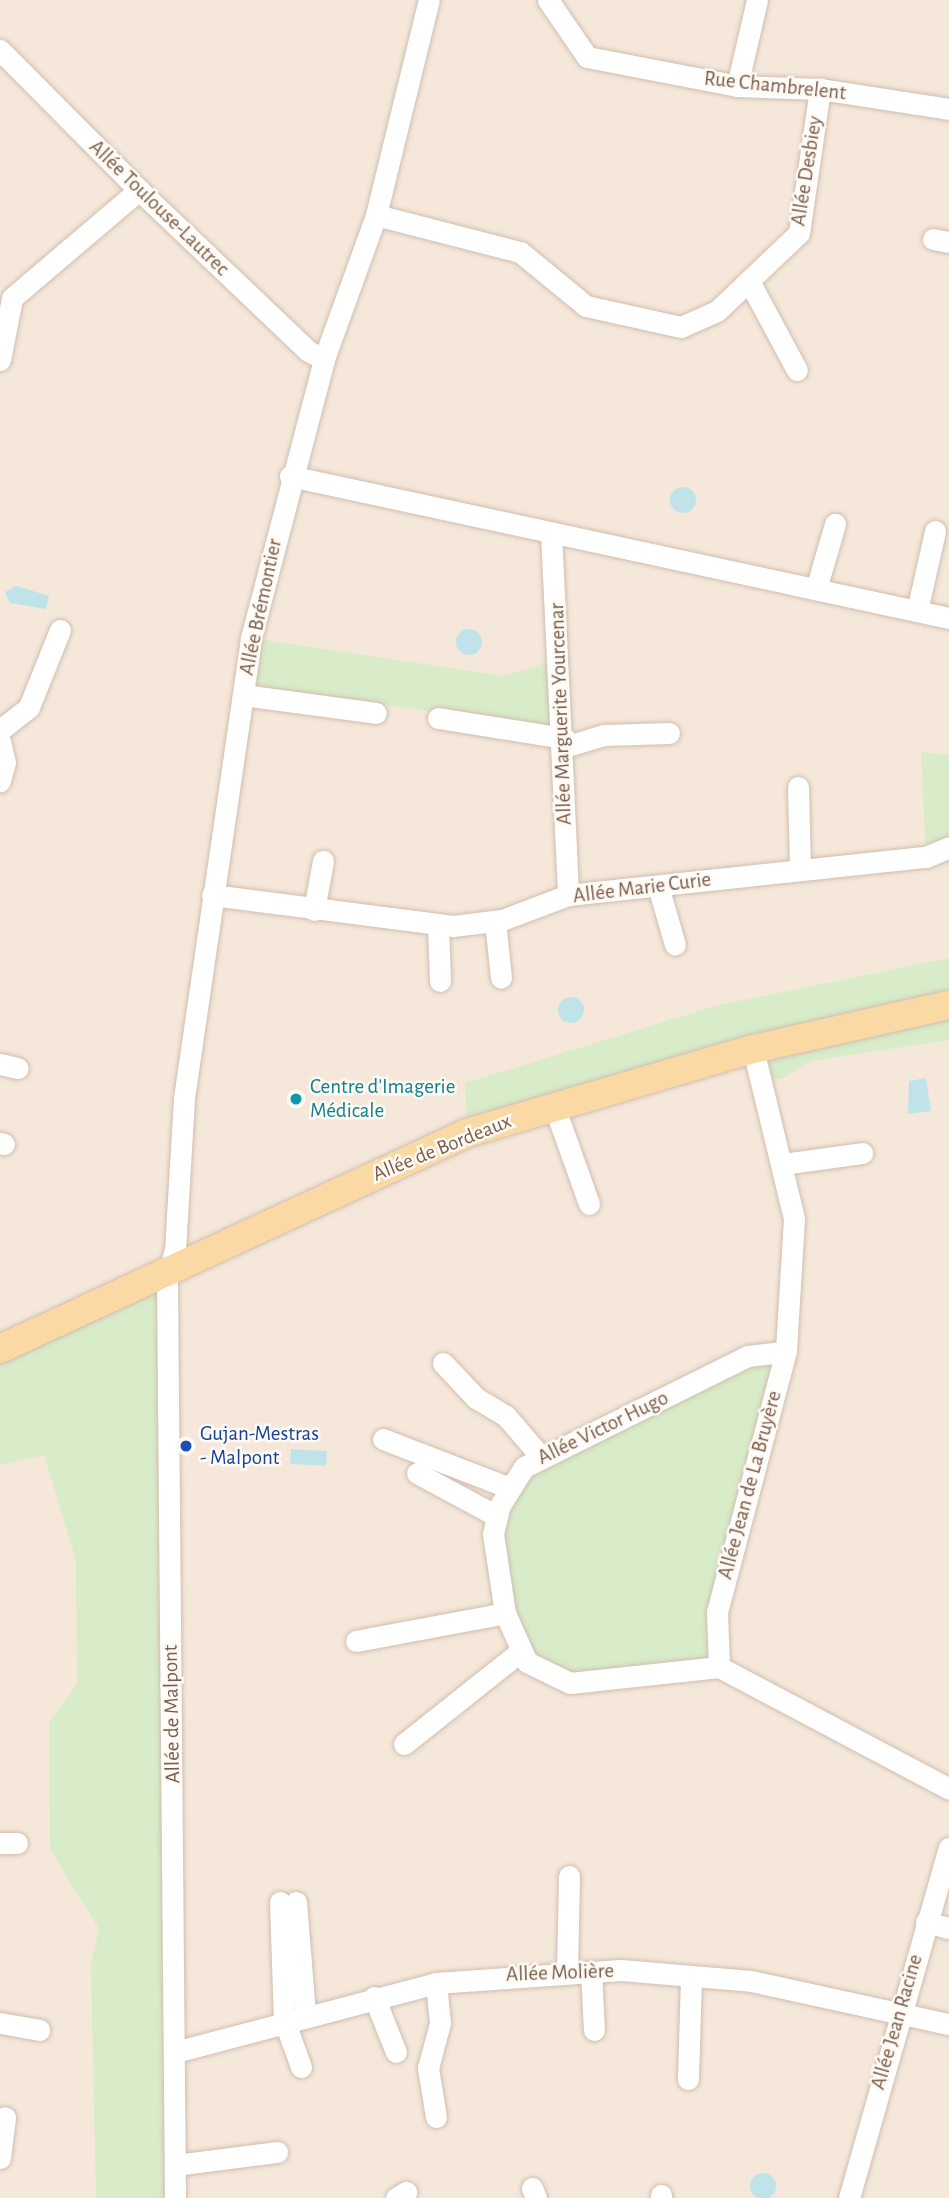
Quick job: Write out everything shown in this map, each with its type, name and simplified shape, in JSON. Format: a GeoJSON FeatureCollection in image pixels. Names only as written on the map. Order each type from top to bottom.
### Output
{"type":"FeatureCollection","features":[{"type":"Feature","properties":{"kind":"main road","name":"Allée de Bordeaux"},"geometry":{"type":"LineString","coordinates":[[0,1349],[170,1267],[467,1133],[753,1049],[949,1005]]}},
{"type":"Feature","properties":{"kind":"street","name":"Allée Brémontier"},"geometry":{"type":"LineString","coordinates":[[176,1231],[184,1098],[243,695],[290,476],[324,359],[376,215],[429,0]]}},
{"type":"Feature","properties":{"kind":"street","name":"Rue Chambrelent"},"geometry":{"type":"LineString","coordinates":[[548,0],[587,57],[737,86],[820,89],[949,109]]}},
{"type":"Feature","properties":{"kind":"street"},"geometry":{"type":"LineString","coordinates":[[737,86],[757,0]]}},
{"type":"Feature","properties":{"kind":"street","name":"Allée Toulouse-Lautrec"},"geometry":{"type":"LineString","coordinates":[[0,50],[139,190],[307,351],[324,359]]}},
{"type":"Feature","properties":{"kind":"street","name":"Allée Desbiey"},"geometry":{"type":"LineString","coordinates":[[376,215],[520,252],[586,306],[681,327],[717,311],[799,233],[820,89]]}},
{"type":"Feature","properties":{"kind":"street"},"geometry":{"type":"LineString","coordinates":[[0,360],[12,299],[139,190]]}},
{"type":"Feature","properties":{"kind":"street"},"geometry":{"type":"LineString","coordinates":[[749,281],[797,370]]}},
{"type":"Feature","properties":{"kind":"street"},"geometry":{"type":"LineString","coordinates":[[290,476],[949,618]]}},
{"type":"Feature","properties":{"kind":"street"},"geometry":{"type":"LineString","coordinates":[[816,589],[835,524]]}},
{"type":"Feature","properties":{"kind":"street"},"geometry":{"type":"LineString","coordinates":[[917,611],[934,531]]}},
{"type":"Feature","properties":{"kind":"street","name":"Allée Marguerite Yourcenar"},"geometry":{"type":"LineString","coordinates":[[551,532],[564,742],[568,895]]}},
{"type":"Feature","properties":{"kind":"street"},"geometry":{"type":"LineString","coordinates":[[0,730],[29,707],[60,630]]}},
{"type":"Feature","properties":{"kind":"street"},"geometry":{"type":"LineString","coordinates":[[243,695],[376,713]]}},
{"type":"Feature","properties":{"kind":"street"},"geometry":{"type":"LineString","coordinates":[[438,718],[564,742],[604,735],[669,733]]}},
{"type":"Feature","properties":{"kind":"street"},"geometry":{"type":"LineString","coordinates":[[0,741],[5,762],[0,781]]}},
{"type":"Feature","properties":{"kind":"street"},"geometry":{"type":"LineString","coordinates":[[798,787],[800,870]]}},
{"type":"Feature","properties":{"kind":"street","name":"Allée Marie Curie"},"geometry":{"type":"LineString","coordinates":[[212,895],[438,926],[495,921],[568,895],[926,857],[949,848]]}},
{"type":"Feature","properties":{"kind":"street"},"geometry":{"type":"LineString","coordinates":[[314,910],[323,861]]}},
{"type":"Feature","properties":{"kind":"street"},"geometry":{"type":"LineString","coordinates":[[658,886],[674,945]]}},
{"type":"Feature","properties":{"kind":"street"},"geometry":{"type":"LineString","coordinates":[[495,921],[501,978]]}},
{"type":"Feature","properties":{"kind":"street"},"geometry":{"type":"LineString","coordinates":[[438,926],[440,981]]}},
{"type":"Feature","properties":{"kind":"street","name":"Allée Jean de La Bruyère"},"geometry":{"type":"LineString","coordinates":[[719,1667],[717,1612],[786,1351],[794,1219],[783,1164],[753,1049]]}},
{"type":"Feature","properties":{"kind":"street"},"geometry":{"type":"LineString","coordinates":[[554,1106],[589,1204]]}},
{"type":"Feature","properties":{"kind":"street"},"geometry":{"type":"LineString","coordinates":[[783,1164],[862,1153]]}},
{"type":"Feature","properties":{"kind":"street","name":"Allée de Malpont"},"geometry":{"type":"LineString","coordinates":[[175,2198],[170,1267],[176,1231]]}},
{"type":"Feature","properties":{"kind":"street","name":"Allée Victor Hugo"},"geometry":{"type":"LineString","coordinates":[[719,1667],[570,1683],[527,1662],[505,1613],[493,1534],[497,1516],[510,1488],[524,1467],[748,1356],[786,1351]]}},
{"type":"Feature","properties":{"kind":"street"},"geometry":{"type":"LineString","coordinates":[[443,1363],[476,1398],[506,1416],[542,1458]]}},
{"type":"Feature","properties":{"kind":"street"},"geometry":{"type":"LineString","coordinates":[[383,1439],[510,1488]]}},
{"type":"Feature","properties":{"kind":"street"},"geometry":{"type":"LineString","coordinates":[[417,1473],[497,1516]]}},
{"type":"Feature","properties":{"kind":"street"},"geometry":{"type":"LineString","coordinates":[[356,1641],[505,1613]]}},
{"type":"Feature","properties":{"kind":"street"},"geometry":{"type":"LineString","coordinates":[[404,1744],[522,1651]]}},
{"type":"Feature","properties":{"kind":"street"},"geometry":{"type":"LineString","coordinates":[[719,1667],[949,1789]]}},
{"type":"Feature","properties":{"kind":"street","name":"Allée Jean Racine"},"geometry":{"type":"LineString","coordinates":[[849,2198],[898,2013],[949,1848]]}},
{"type":"Feature","properties":{"kind":"street"},"geometry":{"type":"LineString","coordinates":[[567,1972],[569,1876]]}},
{"type":"Feature","properties":{"kind":"street"},"geometry":{"type":"LineString","coordinates":[[301,2067],[284,2020],[288,1902],[305,2014]]}},
{"type":"Feature","properties":{"kind":"street"},"geometry":{"type":"LineString","coordinates":[[926,1922],[949,1928]]}},
{"type":"Feature","properties":{"kind":"street"},"geometry":{"type":"LineString","coordinates":[[591,1971],[594,2030]]}},
{"type":"Feature","properties":{"kind":"street","name":"Allée Molière"},"geometry":{"type":"LineString","coordinates":[[175,2052],[305,2014],[436,1983],[591,1971],[751,1981],[949,2024]]}},
{"type":"Feature","properties":{"kind":"street"},"geometry":{"type":"LineString","coordinates":[[688,2078],[691,1976]]}},
{"type":"Feature","properties":{"kind":"street"},"geometry":{"type":"LineString","coordinates":[[436,1983],[440,2023],[428,2068],[436,2117]]}},
{"type":"Feature","properties":{"kind":"street"},"geometry":{"type":"LineString","coordinates":[[374,1997],[396,2052]]}},
{"type":"Feature","properties":{"kind":"street"},"geometry":{"type":"LineString","coordinates":[[0,2023],[39,2030]]}},
{"type":"Feature","properties":{"kind":"street"},"geometry":{"type":"LineString","coordinates":[[0,2158],[5,2117]]}},
{"type":"Feature","properties":{"kind":"street"},"geometry":{"type":"LineString","coordinates":[[175,2165],[277,2152]]}},
{"type":"Feature","properties":{"kind":"shaded area"},"geometry":{"type":"Polygon","coordinates":[[[0,0],[949,0],[949,2198],[0,2198],[0,0]]]}},
{"type":"Feature","properties":{"kind":"green space"},"geometry":{"type":"Polygon","coordinates":[[[251,638],[504,676],[561,658],[563,731],[245,684],[251,638]]]}},
{"type":"Feature","properties":{"kind":"green space"},"geometry":{"type":"Polygon","coordinates":[[[921,752],[949,755],[949,847],[926,857],[921,752]]]}},
{"type":"Feature","properties":{"kind":"green space"},"geometry":{"type":"Polygon","coordinates":[[[949,958],[949,1040],[811,1061],[781,1079],[765,1078],[753,1050],[467,1133],[465,1083],[719,1005],[949,958]]]}},
{"type":"Feature","properties":{"kind":"green space"},"geometry":{"type":"Polygon","coordinates":[[[170,1267],[175,2198],[96,2198],[91,1963],[99,1929],[50,1849],[49,1722],[77,1684],[76,1560],[44,1455],[0,1465],[0,1349],[170,1267]]]}},
{"type":"Feature","properties":{"kind":"green space"},"geometry":{"type":"Polygon","coordinates":[[[786,1351],[717,1612],[719,1667],[570,1683],[521,1651],[499,1507],[524,1467],[786,1351]]]}},
{"type":"Feature","properties":{"kind":"water"},"geometry":{"type":"Polygon","coordinates":[[[683,487],[692,491],[696,500],[692,509],[683,513],[674,509],[670,500],[674,491],[683,487]]]}},
{"type":"Feature","properties":{"kind":"water"},"geometry":{"type":"Polygon","coordinates":[[[17,586],[49,596],[46,609],[10,603],[5,592],[17,586]]]}},
{"type":"Feature","properties":{"kind":"water"},"geometry":{"type":"Polygon","coordinates":[[[469,629],[478,633],[482,642],[478,651],[469,655],[460,651],[456,642],[460,633],[469,629]]]}},
{"type":"Feature","properties":{"kind":"water"},"geometry":{"type":"Polygon","coordinates":[[[571,997],[580,1001],[584,1010],[580,1019],[571,1023],[562,1019],[558,1010],[562,1001],[571,997]]]}},
{"type":"Feature","properties":{"kind":"water"},"geometry":{"type":"Polygon","coordinates":[[[926,1078],[931,1111],[908,1114],[909,1081],[926,1078]]]}},
{"type":"Feature","properties":{"kind":"water"},"geometry":{"type":"Polygon","coordinates":[[[291,1449],[327,1451],[326,1466],[290,1464],[291,1449]]]}},
{"type":"Feature","properties":{"kind":"water"},"geometry":{"type":"Polygon","coordinates":[[[763,2173],[772,2177],[776,2186],[772,2195],[763,2199],[754,2195],[750,2186],[754,2177],[763,2173]]]}},
{"type":"Feature","properties":{"kind":"place","name":"Centre d'Imagerie Médicale"},"geometry":{"type":"Point","coordinates":[296,1099]}},
{"type":"Feature","properties":{"kind":"place","name":"Gujan-Mestras - Malpont"},"geometry":{"type":"Point","coordinates":[186,1446]}}]}
